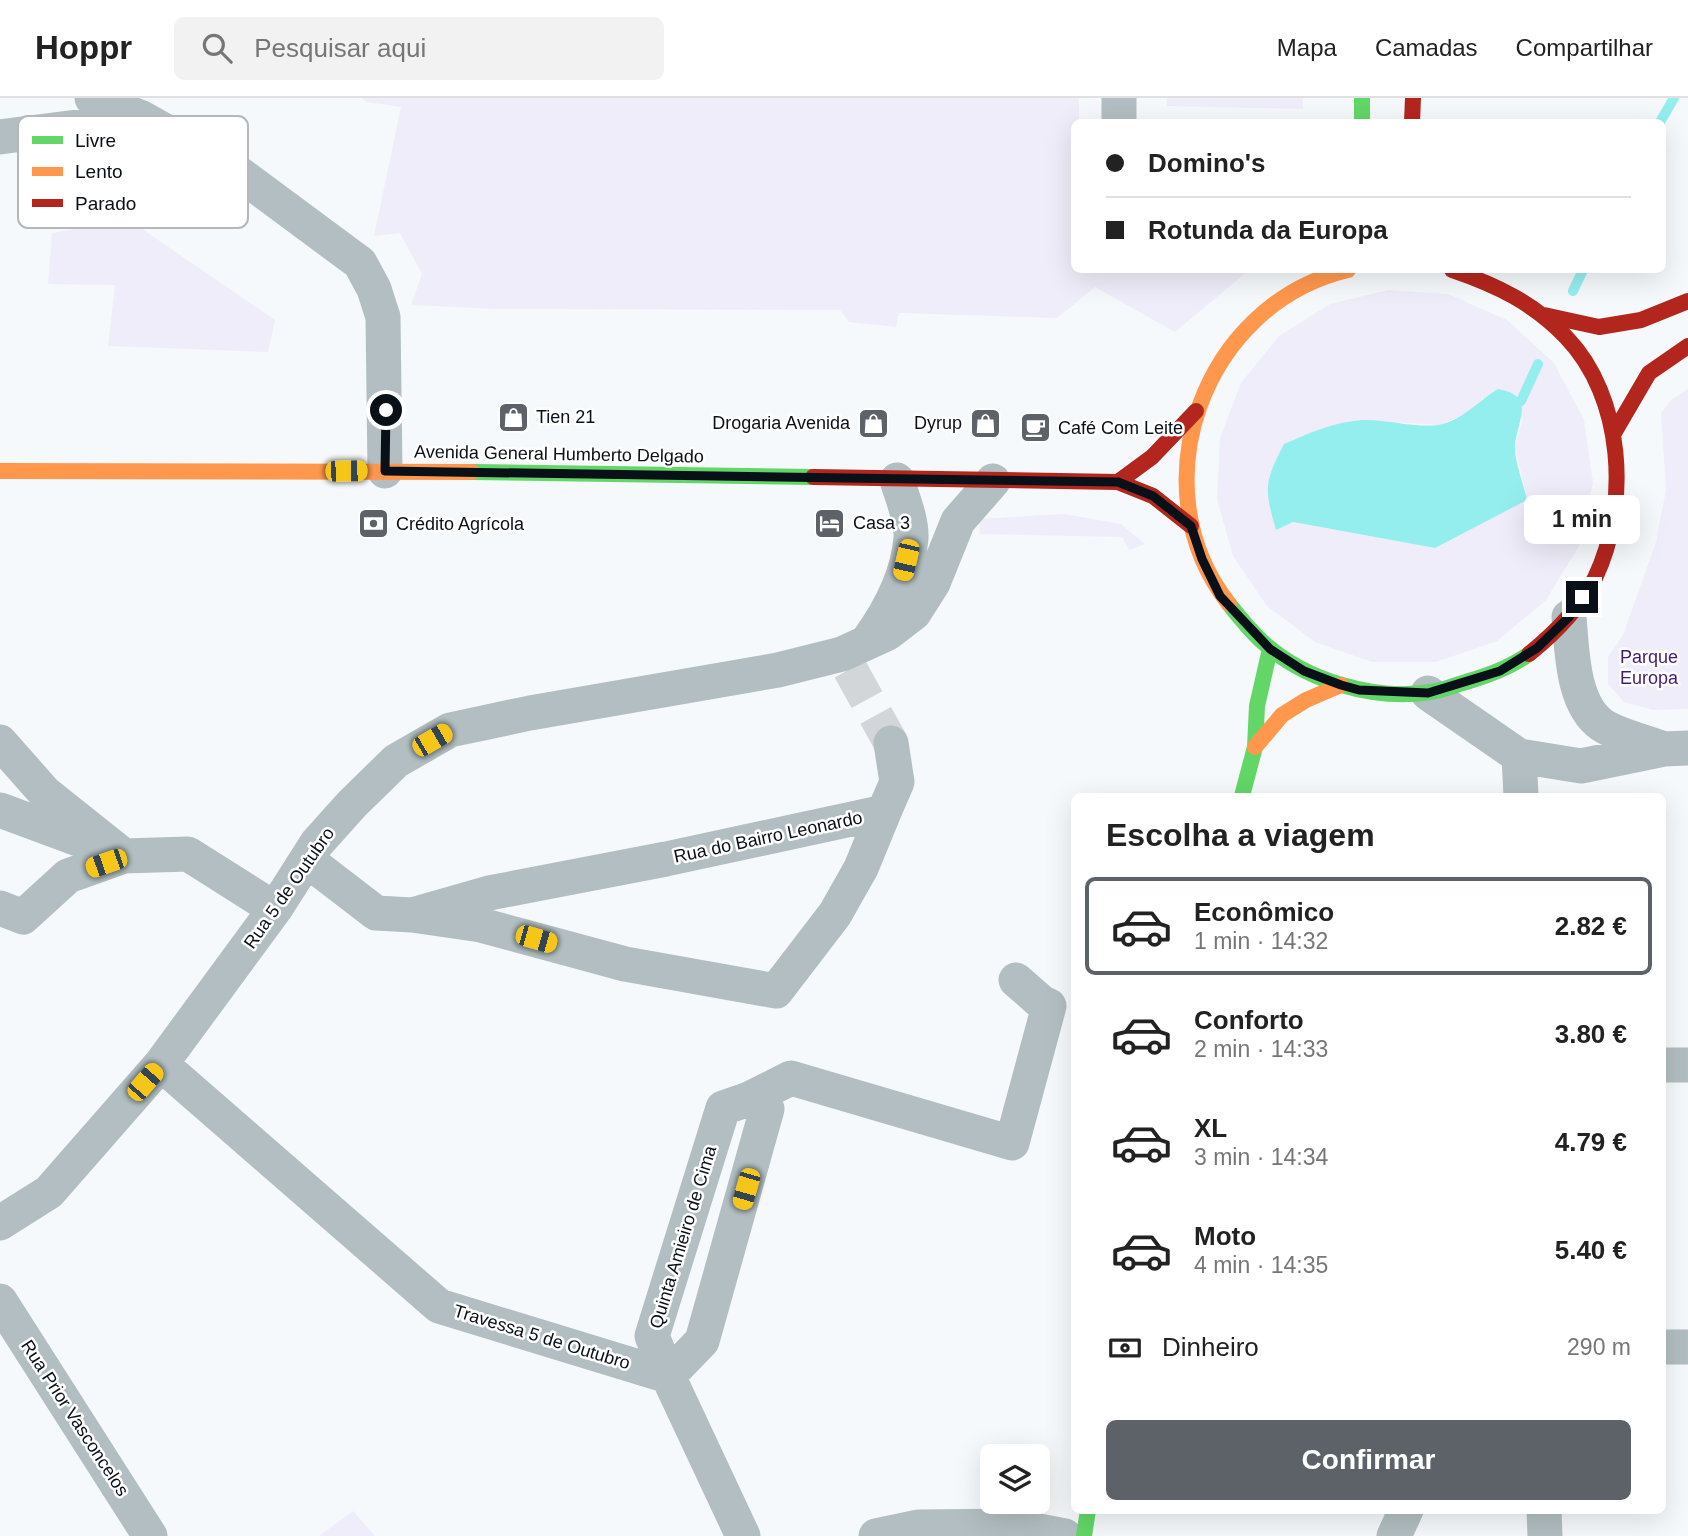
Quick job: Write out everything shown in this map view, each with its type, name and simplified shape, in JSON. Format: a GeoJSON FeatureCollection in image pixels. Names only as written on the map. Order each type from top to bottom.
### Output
{"type":"FeatureCollection","features":[{"type":"Feature","properties":{"kind":"main road"},"geometry":{"type":"LineString","coordinates":[[1362,98],[1362,119]]}},
{"type":"Feature","properties":{"kind":"main road"},"geometry":{"type":"LineString","coordinates":[[1412,119],[1413,98]]}},
{"type":"Feature","properties":{"kind":"main road"},"geometry":{"type":"LineString","coordinates":[[1337,273],[1289,294],[1249,326],[1229,349],[1210,378],[1196,411],[1186,468],[1191,526],[1202,559],[1220,596],[1270,649],[1304,671],[1341,685],[1359,690],[1428,693],[1500,671],[1537,648],[1569,617],[1595,578],[1612,533],[1619,480],[1614,433],[1594,379],[1572,345],[1544,315],[1497,285],[1461,273]]}},
{"type":"Feature","properties":{"kind":"main road"},"geometry":{"type":"LineString","coordinates":[[1544,315],[1599,327],[1641,320],[1688,301]]}},
{"type":"Feature","properties":{"kind":"main road"},"geometry":{"type":"LineString","coordinates":[[1614,433],[1648,373],[1688,346]]}},
{"type":"Feature","properties":{"kind":"main road"},"geometry":{"type":"LineString","coordinates":[[1118,482],[1152,457],[1196,411]]}},
{"type":"Feature","properties":{"kind":"main road","name":"Avenida General Humberto Delgado"},"geometry":{"type":"LineString","coordinates":[[0,471],[385,471],[1118,482],[1153,496],[1191,526]]}},
{"type":"Feature","properties":{"kind":"main road"},"geometry":{"type":"LineString","coordinates":[[1243,793],[1255,747],[1257,706],[1270,649]]}},
{"type":"Feature","properties":{"kind":"main road"},"geometry":{"type":"LineString","coordinates":[[1255,747],[1282,715],[1306,700],[1341,685]]}},
{"type":"Feature","properties":{"kind":"main road"},"geometry":{"type":"LineString","coordinates":[[1084,1536],[1087,1514]]}},
{"type":"Feature","properties":{"kind":"street"},"geometry":{"type":"LineString","coordinates":[[92,98],[137,116]]}},
{"type":"Feature","properties":{"kind":"street"},"geometry":{"type":"LineString","coordinates":[[1119,98],[1119,119]]}},
{"type":"Feature","properties":{"kind":"street"},"geometry":{"type":"LineString","coordinates":[[0,136],[18,134]]}},
{"type":"Feature","properties":{"kind":"street"},"geometry":{"type":"LineString","coordinates":[[248,180],[360,263],[374,289],[383,317],[385,471]]}},
{"type":"Feature","properties":{"kind":"street"},"geometry":{"type":"LineString","coordinates":[[853,655],[881,623],[901,583],[911,537],[909,527],[920,487],[913,480]]}},
{"type":"Feature","properties":{"kind":"street","name":"Rua 5 de Outubro"},"geometry":{"type":"LineString","coordinates":[[0,1223],[49,1192],[161,1064],[275,909],[317,843],[396,761],[450,730],[853,655],[914,613],[933,583],[958,521],[993,481]]}},
{"type":"Feature","properties":{"kind":"street"},"geometry":{"type":"LineString","coordinates":[[1569,617],[1575,684],[1593,716],[1603,725],[1676,749]]}},
{"type":"Feature","properties":{"kind":"street"},"geometry":{"type":"LineString","coordinates":[[1428,693],[1519,756],[1581,765],[1676,749]]}},
{"type":"Feature","properties":{"kind":"street"},"geometry":{"type":"LineString","coordinates":[[0,742],[45,793],[124,856]]}},
{"type":"Feature","properties":{"kind":"street"},"geometry":{"type":"LineString","coordinates":[[884,812],[897,782],[891,743]]}},
{"type":"Feature","properties":{"kind":"street"},"geometry":{"type":"LineString","coordinates":[[1519,756],[1521,793]]}},
{"type":"Feature","properties":{"kind":"street"},"geometry":{"type":"LineString","coordinates":[[0,810],[124,856]]}},
{"type":"Feature","properties":{"kind":"street","name":"Rua do Bairro Leonardo"},"geometry":{"type":"LineString","coordinates":[[412,915],[481,925],[625,964],[776,990],[835,914],[861,868],[884,812]]}},
{"type":"Feature","properties":{"kind":"street","name":"Rua do Bairro Leonardo"},"geometry":{"type":"LineString","coordinates":[[412,915],[489,893],[666,859],[884,812]]}},
{"type":"Feature","properties":{"kind":"street"},"geometry":{"type":"LineString","coordinates":[[0,908],[23,917],[68,876],[124,856],[188,855],[275,909]]}},
{"type":"Feature","properties":{"kind":"street"},"geometry":{"type":"LineString","coordinates":[[307,860],[376,913],[412,915]]}},
{"type":"Feature","properties":{"kind":"street","name":"Quinta Amieiro de Cima"},"geometry":{"type":"LineString","coordinates":[[668,1376],[652,1336],[723,1108],[749,1099],[791,1078],[1012,1143],[1049,1006],[1016,979]]}},
{"type":"Feature","properties":{"kind":"street","name":"Travessa 5 de Outubro"},"geometry":{"type":"LineString","coordinates":[[161,1064],[439,1306],[668,1376]]}},
{"type":"Feature","properties":{"kind":"street"},"geometry":{"type":"LineString","coordinates":[[1666,1065],[1688,1065]]}},
{"type":"Feature","properties":{"kind":"street"},"geometry":{"type":"LineString","coordinates":[[743,1536],[668,1376],[702,1342],[718,1289],[767,1109],[749,1099]]}},
{"type":"Feature","properties":{"kind":"street","name":"Rua Prior Vasconcelos"},"geometry":{"type":"LineString","coordinates":[[0,1301],[150,1536]]}},
{"type":"Feature","properties":{"kind":"street"},"geometry":{"type":"LineString","coordinates":[[1666,1347],[1688,1347]]}},
{"type":"Feature","properties":{"kind":"street"},"geometry":{"type":"LineString","coordinates":[[1394,1536],[1404,1514]]}},
{"type":"Feature","properties":{"kind":"street"},"geometry":{"type":"LineString","coordinates":[[1544,1514],[1545,1536]]}},
{"type":"Feature","properties":{"kind":"street"},"geometry":{"type":"LineString","coordinates":[[876,1536],[919,1527],[1013,1526],[1065,1536]]}},
{"type":"Feature","properties":{"kind":"green space"},"geometry":{"type":"Polygon","coordinates":[[[362,98],[1079,98],[1079,119],[1071,119],[1071,273],[1245,273],[1175,332],[1095,287],[1057,318],[899,313],[896,327],[849,322],[840,310],[496,309],[411,305],[422,274],[400,233],[374,236],[401,107],[367,102],[362,98]]]}},
{"type":"Feature","properties":{"kind":"green space"},"geometry":{"type":"Polygon","coordinates":[[[1167,98],[1303,98],[1303,109],[1167,106],[1167,98]]]}},
{"type":"Feature","properties":{"kind":"green space"},"geometry":{"type":"Polygon","coordinates":[[[82,228],[141,228],[275,320],[268,352],[108,346],[115,285],[48,284],[52,233],[82,228]]]}},
{"type":"Feature","properties":{"kind":"green space"},"geometry":{"type":"Polygon","coordinates":[[[1388,290],[1448,294],[1507,320],[1554,363],[1584,420],[1593,483],[1579,546],[1546,600],[1497,641],[1436,662],[1372,662],[1315,642],[1267,606],[1233,556],[1217,499],[1220,438],[1241,383],[1279,336],[1330,304],[1388,290]],[[1483,398],[1470,411],[1440,425],[1362,420],[1292,522],[1435,548],[1527,499],[1515,447],[1523,417],[1483,398]]]}},
{"type":"Feature","properties":{"kind":"green space","name":"Parque Europa"},"geometry":{"type":"Polygon","coordinates":[[[1688,389],[1688,709],[1653,710],[1624,702],[1608,684],[1608,657],[1623,635],[1656,542],[1666,490],[1661,413],[1672,399],[1688,389]]]}},
{"type":"Feature","properties":{"kind":"green space"},"geometry":{"type":"Polygon","coordinates":[[[1064,514],[1121,524],[1145,544],[1129,550],[1122,537],[980,534],[979,519],[1064,514]]]}},
{"type":"Feature","properties":{"kind":"green space"},"geometry":{"type":"Polygon","coordinates":[[[353,1511],[375,1536],[319,1536],[353,1511]]]}},
{"type":"Feature","properties":{"kind":"water"},"geometry":{"type":"Polygon","coordinates":[[[1498,389],[1510,392],[1521,403],[1515,452],[1527,500],[1435,548],[1293,522],[1276,530],[1269,504],[1268,486],[1284,444],[1352,421],[1371,420],[1420,425],[1447,423],[1463,415],[1498,389]]]}},
{"type":"Feature","properties":{"kind":"waterway"},"geometry":{"type":"LineString","coordinates":[[1662,119],[1674,98]]}},
{"type":"Feature","properties":{"kind":"waterway"},"geometry":{"type":"LineString","coordinates":[[1573,291],[1582,273]]}},
{"type":"Feature","properties":{"kind":"waterway"},"geometry":{"type":"LineString","coordinates":[[1521,401],[1538,364]]}},
{"type":"Feature","properties":{"kind":"tunnel"},"geometry":{"type":"LineString","coordinates":[[850,669],[891,743]]}},
{"type":"Feature","properties":{"kind":"traffic: fast"},"geometry":{"type":"LineString","coordinates":[[1362,98],[1362,119]]}},
{"type":"Feature","properties":{"kind":"traffic: fast"},"geometry":{"type":"LineString","coordinates":[[472,472],[813,477]]}},
{"type":"Feature","properties":{"kind":"traffic: fast"},"geometry":{"type":"LineString","coordinates":[[1229,604],[1255,635],[1282,657],[1321,678],[1365,691],[1409,694],[1439,690],[1499,671],[1529,654]]}},
{"type":"Feature","properties":{"kind":"traffic: fast"},"geometry":{"type":"LineString","coordinates":[[1243,793],[1255,747],[1257,706],[1270,649]]}},
{"type":"Feature","properties":{"kind":"traffic: fast"},"geometry":{"type":"LineString","coordinates":[[1084,1536],[1087,1514]]}},
{"type":"Feature","properties":{"kind":"traffic: slow"},"geometry":{"type":"LineString","coordinates":[[1229,604],[1202,557],[1188,507],[1188,456],[1200,406],[1222,360],[1255,320],[1297,289],[1340,273]]}},
{"type":"Feature","properties":{"kind":"traffic: slow"},"geometry":{"type":"LineString","coordinates":[[0,471],[472,472]]}},
{"type":"Feature","properties":{"kind":"traffic: slow"},"geometry":{"type":"LineString","coordinates":[[1255,747],[1282,715],[1306,700],[1341,685]]}},
{"type":"Feature","properties":{"kind":"traffic: jam"},"geometry":{"type":"LineString","coordinates":[[1412,119],[1413,98]]}},
{"type":"Feature","properties":{"kind":"traffic: jam"},"geometry":{"type":"LineString","coordinates":[[1460,273],[1514,296],[1554,325],[1585,362],[1600,390],[1610,420],[1616,485],[1613,518],[1606,549],[1595,578],[1582,600],[1557,629],[1529,654]]}},
{"type":"Feature","properties":{"kind":"traffic: jam"},"geometry":{"type":"LineString","coordinates":[[1544,315],[1599,327],[1641,320],[1688,301]]}},
{"type":"Feature","properties":{"kind":"traffic: jam"},"geometry":{"type":"LineString","coordinates":[[1614,433],[1649,373],[1688,346]]}},
{"type":"Feature","properties":{"kind":"traffic: jam"},"geometry":{"type":"LineString","coordinates":[[1118,482],[1152,457],[1196,411]]}},
{"type":"Feature","properties":{"kind":"traffic: jam"},"geometry":{"type":"LineString","coordinates":[[813,477],[1118,482],[1153,496],[1191,526]]}},
{"type":"Feature","properties":{"kind":"place","name":"Tien 21"},"geometry":{"type":"Point","coordinates":[513,417]}},
{"type":"Feature","properties":{"kind":"place","name":"Drogaria Avenida"},"geometry":{"type":"Point","coordinates":[873,423]}},
{"type":"Feature","properties":{"kind":"place","name":"Dyrup"},"geometry":{"type":"Point","coordinates":[985,423]}},
{"type":"Feature","properties":{"kind":"place","name":"Café Com Leite"},"geometry":{"type":"Point","coordinates":[1035,428]}},
{"type":"Feature","properties":{"kind":"place","name":"Casa 3"},"geometry":{"type":"Point","coordinates":[830,523]}},
{"type":"Feature","properties":{"kind":"place","name":"Crédito Agrícola"},"geometry":{"type":"Point","coordinates":[373,524]}},
{"type":"Feature","properties":{"kind":"route"},"geometry":{"type":"LineString","coordinates":[[386,410],[385,471],[1118,482],[1153,496],[1191,526],[1202,559],[1220,596],[1270,649],[1304,671],[1359,690],[1428,693],[1500,671],[1537,648],[1569,617],[1582,597]]}}]}
